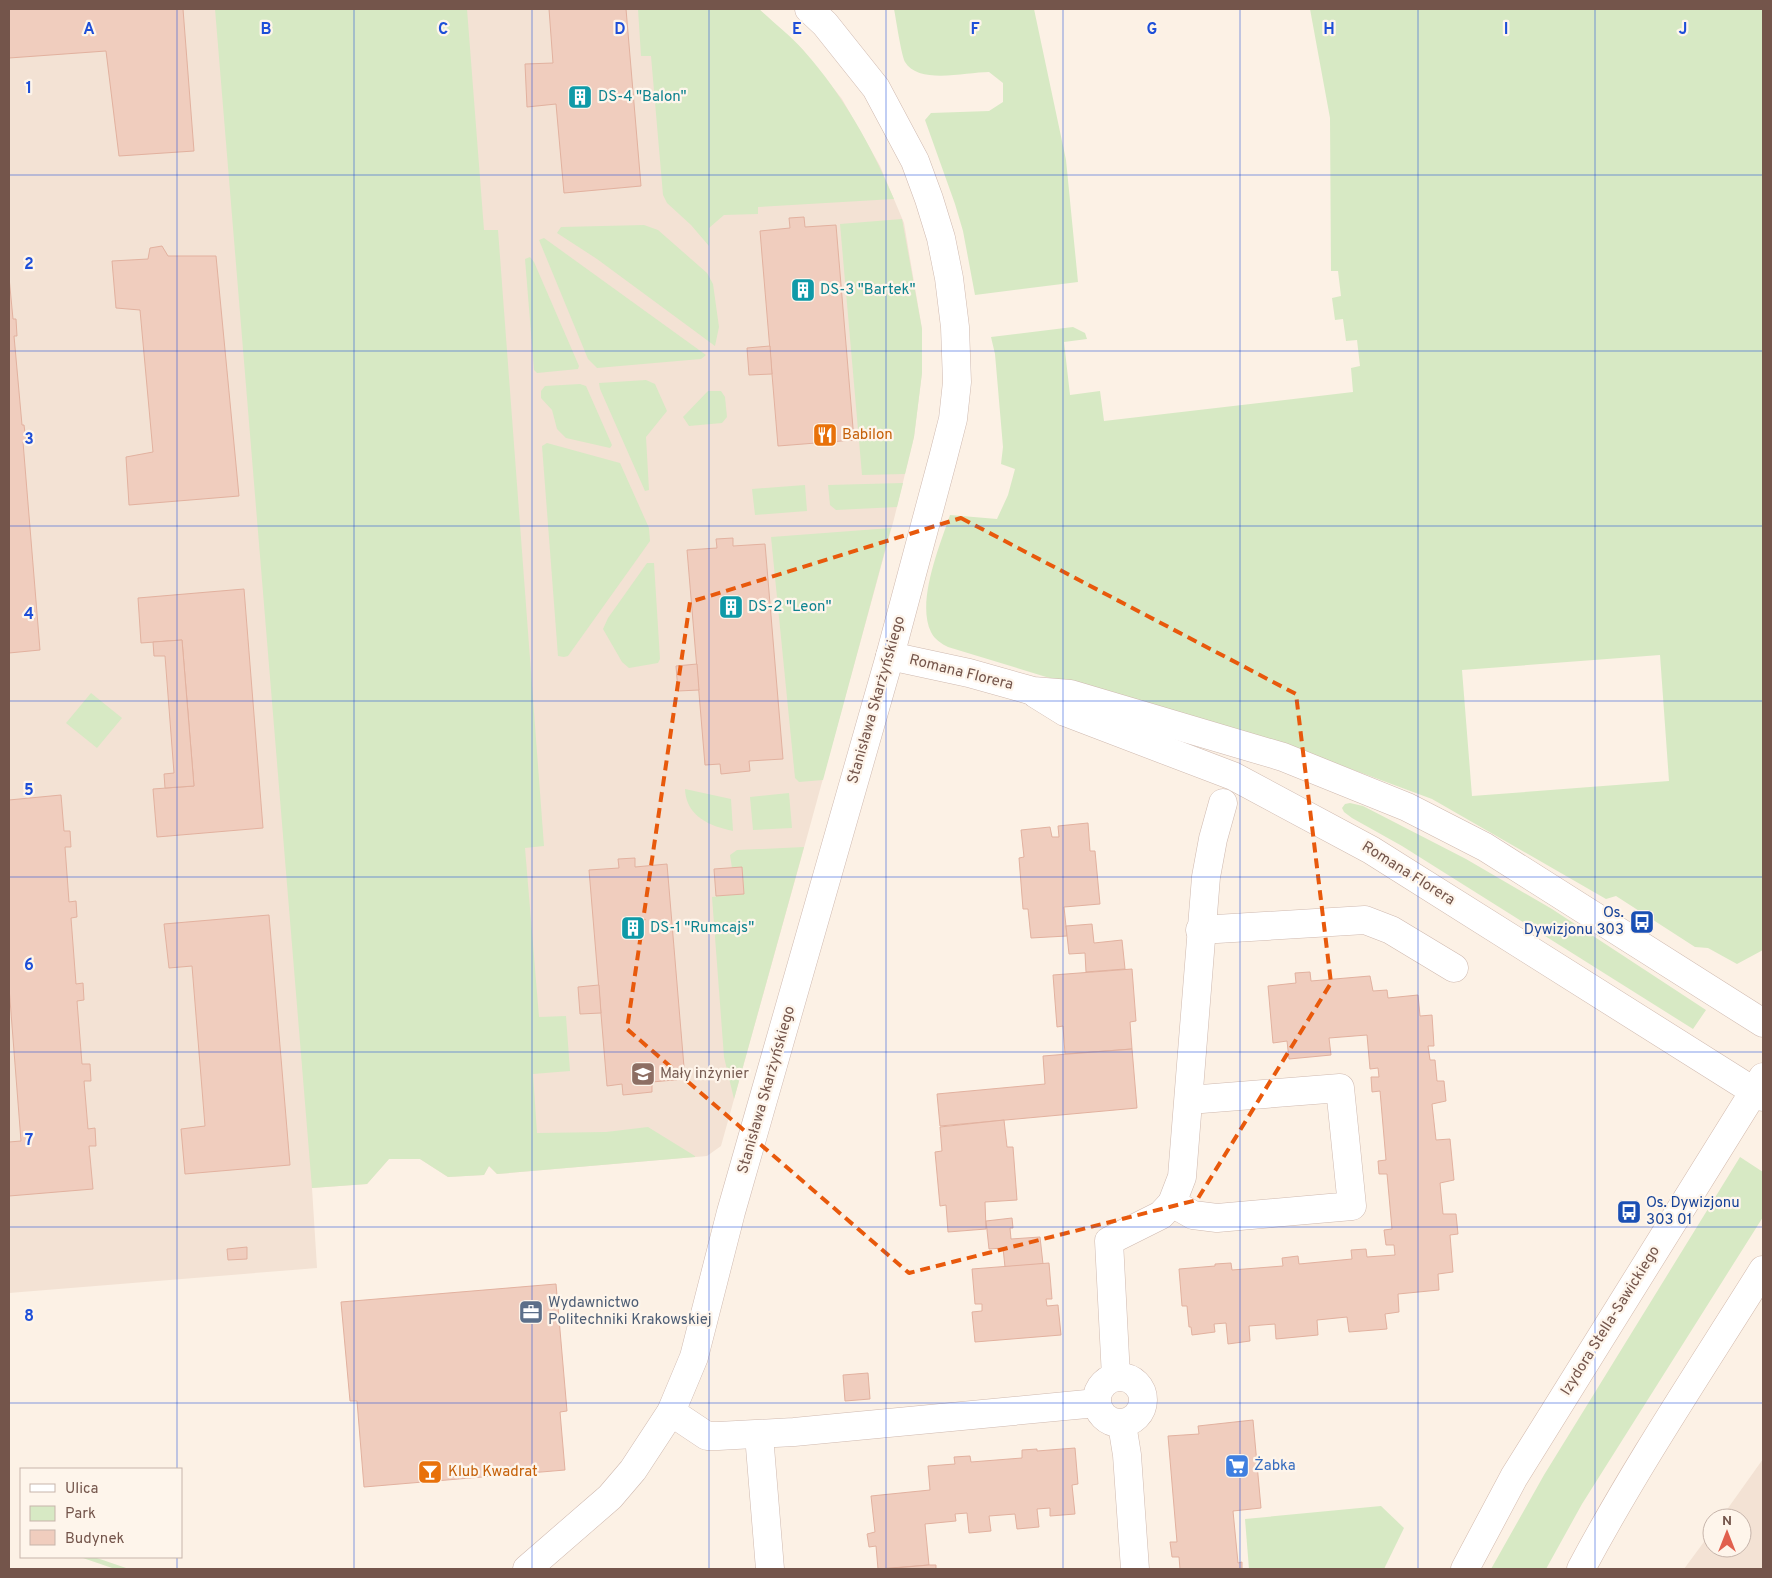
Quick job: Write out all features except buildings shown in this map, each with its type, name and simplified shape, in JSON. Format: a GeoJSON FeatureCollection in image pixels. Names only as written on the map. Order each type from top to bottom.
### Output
{"type":"FeatureCollection","features":[{"type":"Feature","properties":{"kind":"street","name":"Stanisława Skarżyńskiego"},"geometry":{"type":"LineString","coordinates":[[527,1569],[610,1497],[633,1470],[671,1412],[694,1357],[731,1212],[890,656],[953,419],[957,382],[955,327],[941,238],[915,162],[876,88],[825,24],[809,9]]}},
{"type":"Feature","properties":{"kind":"street","name":"Romana Florera"},"geometry":{"type":"LineString","coordinates":[[890,656],[968,673],[1032,692],[1070,694],[1283,757],[1407,807],[1485,847],[1763,1023]]}},
{"type":"Feature","properties":{"kind":"street","name":"Romana Florera"},"geometry":{"type":"LineString","coordinates":[[1032,692],[1065,712],[1233,776],[1371,850],[1760,1089]]}},
{"type":"Feature","properties":{"kind":"street"},"geometry":{"type":"LineString","coordinates":[[1116,1377],[1109,1241],[1160,1215],[1172,1203],[1182,1177],[1200,930],[1209,858],[1223,803]]}},
{"type":"Feature","properties":{"kind":"street"},"geometry":{"type":"LineString","coordinates":[[1200,930],[1365,920],[1391,930],[1454,968]]}},
{"type":"Feature","properties":{"kind":"street"},"geometry":{"type":"LineString","coordinates":[[1172,1203],[1193,1215],[1217,1218],[1352,1206],[1340,1088],[1189,1100]]}},
{"type":"Feature","properties":{"kind":"street","name":"Izydora Stella-Sawickiego"},"geometry":{"type":"LineString","coordinates":[[1465,1569],[1514,1477],[1725,1136],[1760,1089]]}},
{"type":"Feature","properties":{"kind":"street"},"geometry":{"type":"LineString","coordinates":[[1581,1569],[1675,1410],[1763,1270]]}},
{"type":"Feature","properties":{"kind":"street"},"geometry":{"type":"LineString","coordinates":[[1116,1377],[1133,1380],[1141,1389],[1144,1400],[1141,1411],[1133,1420],[1122,1424],[1116,1424],[1105,1418],[1096,1403],[1101,1386],[1116,1377]]}},
{"type":"Feature","properties":{"kind":"street"},"geometry":{"type":"LineString","coordinates":[[671,1412],[708,1436],[759,1435],[1096,1403]]}},
{"type":"Feature","properties":{"kind":"street"},"geometry":{"type":"LineString","coordinates":[[1122,1424],[1127,1455],[1135,1569]]}},
{"type":"Feature","properties":{"kind":"street"},"geometry":{"type":"LineString","coordinates":[[759,1435],[770,1569]]}},
{"type":"Feature","properties":{"kind":"highlighted area"},"geometry":{"type":"Polygon","coordinates":[[[961,518],[1296,694],[1331,983],[1197,1200],[909,1273],[627,1029],[690,602],[961,518]]]}},
{"type":"Feature","properties":{"kind":"shaded area"},"geometry":{"type":"Polygon","coordinates":[[[9,9],[759,9],[803,50],[842,99],[880,166],[904,223],[922,329],[922,373],[914,437],[894,519],[721,1146],[707,1156],[497,1174],[489,1166],[484,1175],[448,1177],[420,1159],[389,1159],[367,1184],[312,1188],[317,1268],[9,1293],[9,9]]]}},
{"type":"Feature","properties":{"kind":"shaded area"},"geometry":{"type":"Polygon","coordinates":[[[1763,1459],[1763,1569],[1684,1569],[1702,1545],[1702,1558],[1752,1558],[1752,1508],[1728,1508],[1763,1459]]]}},
{"type":"Feature","properties":{"kind":"green space"},"geometry":{"type":"Polygon","coordinates":[[[215,9],[467,9],[484,230],[498,230],[544,846],[525,848],[539,1017],[566,1016],[570,1071],[533,1074],[537,1133],[606,1132],[648,1127],[695,1157],[497,1174],[489,1166],[484,1175],[448,1177],[420,1159],[389,1159],[367,1184],[312,1188],[215,9]]]}},
{"type":"Feature","properties":{"kind":"green space"},"geometry":{"type":"Polygon","coordinates":[[[638,9],[759,9],[799,45],[844,103],[876,159],[894,199],[758,207],[758,214],[724,215],[709,228],[709,246],[691,225],[667,203],[663,195],[651,56],[641,56],[638,9]]]}},
{"type":"Feature","properties":{"kind":"green space"},"geometry":{"type":"Polygon","coordinates":[[[894,9],[1034,9],[1066,160],[1078,282],[975,295],[963,231],[925,120],[931,113],[989,111],[1003,102],[1003,83],[989,72],[944,76],[921,73],[912,69],[903,58],[894,9]]]}},
{"type":"Feature","properties":{"kind":"green space"},"geometry":{"type":"Polygon","coordinates":[[[1310,9],[1763,9],[1763,950],[1737,964],[1708,948],[1695,947],[1616,896],[1606,899],[1432,799],[1278,742],[1043,676],[948,647],[932,635],[927,620],[928,590],[931,574],[950,515],[997,519],[1008,495],[1015,469],[1001,464],[1003,447],[995,354],[991,337],[1073,327],[1085,333],[1087,339],[1064,342],[1070,395],[1100,391],[1104,421],[1353,392],[1351,368],[1360,366],[1357,340],[1346,341],[1343,319],[1335,320],[1332,298],[1341,296],[1338,271],[1331,271],[1330,118],[1310,9]],[[1660,655],[1462,670],[1472,796],[1669,781],[1660,655]]]}},
{"type":"Feature","properties":{"kind":"green space"},"geometry":{"type":"Polygon","coordinates":[[[902,219],[922,329],[922,373],[914,437],[905,474],[862,475],[840,224],[902,219]]]}},
{"type":"Feature","properties":{"kind":"green space"},"geometry":{"type":"Polygon","coordinates":[[[644,225],[658,230],[707,273],[713,284],[719,327],[715,346],[597,259],[557,233],[561,227],[644,225]]]}},
{"type":"Feature","properties":{"kind":"green space"},"geometry":{"type":"Polygon","coordinates":[[[544,238],[706,355],[701,359],[597,368],[588,359],[539,240],[544,238]]]}},
{"type":"Feature","properties":{"kind":"green space"},"geometry":{"type":"Polygon","coordinates":[[[530,257],[534,262],[579,366],[578,369],[537,373],[534,370],[525,259],[530,257]]]}},
{"type":"Feature","properties":{"kind":"green space"},"geometry":{"type":"Polygon","coordinates":[[[646,380],[655,384],[667,411],[646,437],[649,490],[645,491],[599,383],[646,380]]]}},
{"type":"Feature","properties":{"kind":"green space"},"geometry":{"type":"Polygon","coordinates":[[[580,384],[586,386],[612,445],[610,448],[566,438],[557,429],[552,410],[541,398],[541,391],[545,386],[580,384]]]}},
{"type":"Feature","properties":{"kind":"green space"},"geometry":{"type":"Polygon","coordinates":[[[708,391],[721,391],[725,397],[727,417],[722,423],[689,426],[683,417],[708,391]]]}},
{"type":"Feature","properties":{"kind":"green space"},"geometry":{"type":"Polygon","coordinates":[[[547,443],[620,463],[649,528],[650,541],[568,656],[564,657],[558,656],[542,446],[547,443]]]}},
{"type":"Feature","properties":{"kind":"green space"},"geometry":{"type":"Polygon","coordinates":[[[903,483],[897,507],[836,510],[830,505],[828,485],[903,483]]]}},
{"type":"Feature","properties":{"kind":"green space"},"geometry":{"type":"Polygon","coordinates":[[[805,485],[807,511],[755,515],[752,489],[805,485]]]}},
{"type":"Feature","properties":{"kind":"green space"},"geometry":{"type":"Polygon","coordinates":[[[891,528],[823,780],[799,782],[795,778],[771,537],[891,528]]]}},
{"type":"Feature","properties":{"kind":"green space"},"geometry":{"type":"Polygon","coordinates":[[[647,563],[654,563],[660,659],[658,663],[629,668],[622,662],[603,629],[608,618],[647,563]]]}},
{"type":"Feature","properties":{"kind":"green space"},"geometry":{"type":"Polygon","coordinates":[[[91,693],[122,718],[97,748],[66,723],[91,693]]]}},
{"type":"Feature","properties":{"kind":"green space"},"geometry":{"type":"Polygon","coordinates":[[[685,789],[731,799],[733,831],[708,823],[694,813],[686,798],[685,789]]]}},
{"type":"Feature","properties":{"kind":"green space"},"geometry":{"type":"Polygon","coordinates":[[[789,793],[792,828],[753,830],[750,797],[789,793]]]}},
{"type":"Feature","properties":{"kind":"green space"},"geometry":{"type":"Polygon","coordinates":[[[1350,803],[1363,806],[1466,859],[1552,909],[1706,1010],[1693,1029],[1402,846],[1352,818],[1342,808],[1345,804],[1350,803]]]}},
{"type":"Feature","properties":{"kind":"green space"},"geometry":{"type":"Polygon","coordinates":[[[804,847],[734,1099],[724,1057],[712,897],[744,893],[742,867],[732,868],[730,855],[737,850],[804,847]]]}},
{"type":"Feature","properties":{"kind":"green space"},"geometry":{"type":"Polygon","coordinates":[[[1740,1157],[1763,1172],[1763,1217],[1582,1504],[1546,1569],[1491,1569],[1544,1475],[1740,1157]]]}},
{"type":"Feature","properties":{"kind":"green space"},"geometry":{"type":"Polygon","coordinates":[[[1381,1506],[1404,1528],[1384,1569],[1249,1569],[1245,1519],[1381,1506]]]}},
{"type":"Feature","properties":{"kind":"green space"},"geometry":{"type":"Polygon","coordinates":[[[83,1558],[97,1558],[129,1569],[115,1569],[83,1558]]]}},
{"type":"Feature","properties":{"kind":"place","name":"DS-4 \"Balon\""},"geometry":{"type":"Point","coordinates":[580,97]}},
{"type":"Feature","properties":{"kind":"place","name":"DS-3 \"Bartek\""},"geometry":{"type":"Point","coordinates":[803,290]}},
{"type":"Feature","properties":{"kind":"place","name":"Babilon"},"geometry":{"type":"Point","coordinates":[825,435]}},
{"type":"Feature","properties":{"kind":"place","name":"DS-2 \"Leon\""},"geometry":{"type":"Point","coordinates":[731,607]}},
{"type":"Feature","properties":{"kind":"place","name":"Os. Dywizjonu 303"},"geometry":{"type":"Point","coordinates":[1642,922]}},
{"type":"Feature","properties":{"kind":"place","name":"DS-1 \"Rumcajs\""},"geometry":{"type":"Point","coordinates":[633,928]}},
{"type":"Feature","properties":{"kind":"place","name":"Mały inżynier"},"geometry":{"type":"Point","coordinates":[643,1074]}},
{"type":"Feature","properties":{"kind":"place","name":"Os. Dywizjonu 303 01"},"geometry":{"type":"Point","coordinates":[1629,1212]}},
{"type":"Feature","properties":{"kind":"place","name":"Wydawnictwo Politechniki Krakowskiej"},"geometry":{"type":"Point","coordinates":[531,1312]}},
{"type":"Feature","properties":{"kind":"place","name":"Żabka"},"geometry":{"type":"Point","coordinates":[1237,1466]}},
{"type":"Feature","properties":{"kind":"place","name":"Klub Kwadrat"},"geometry":{"type":"Point","coordinates":[430,1472]}}]}
